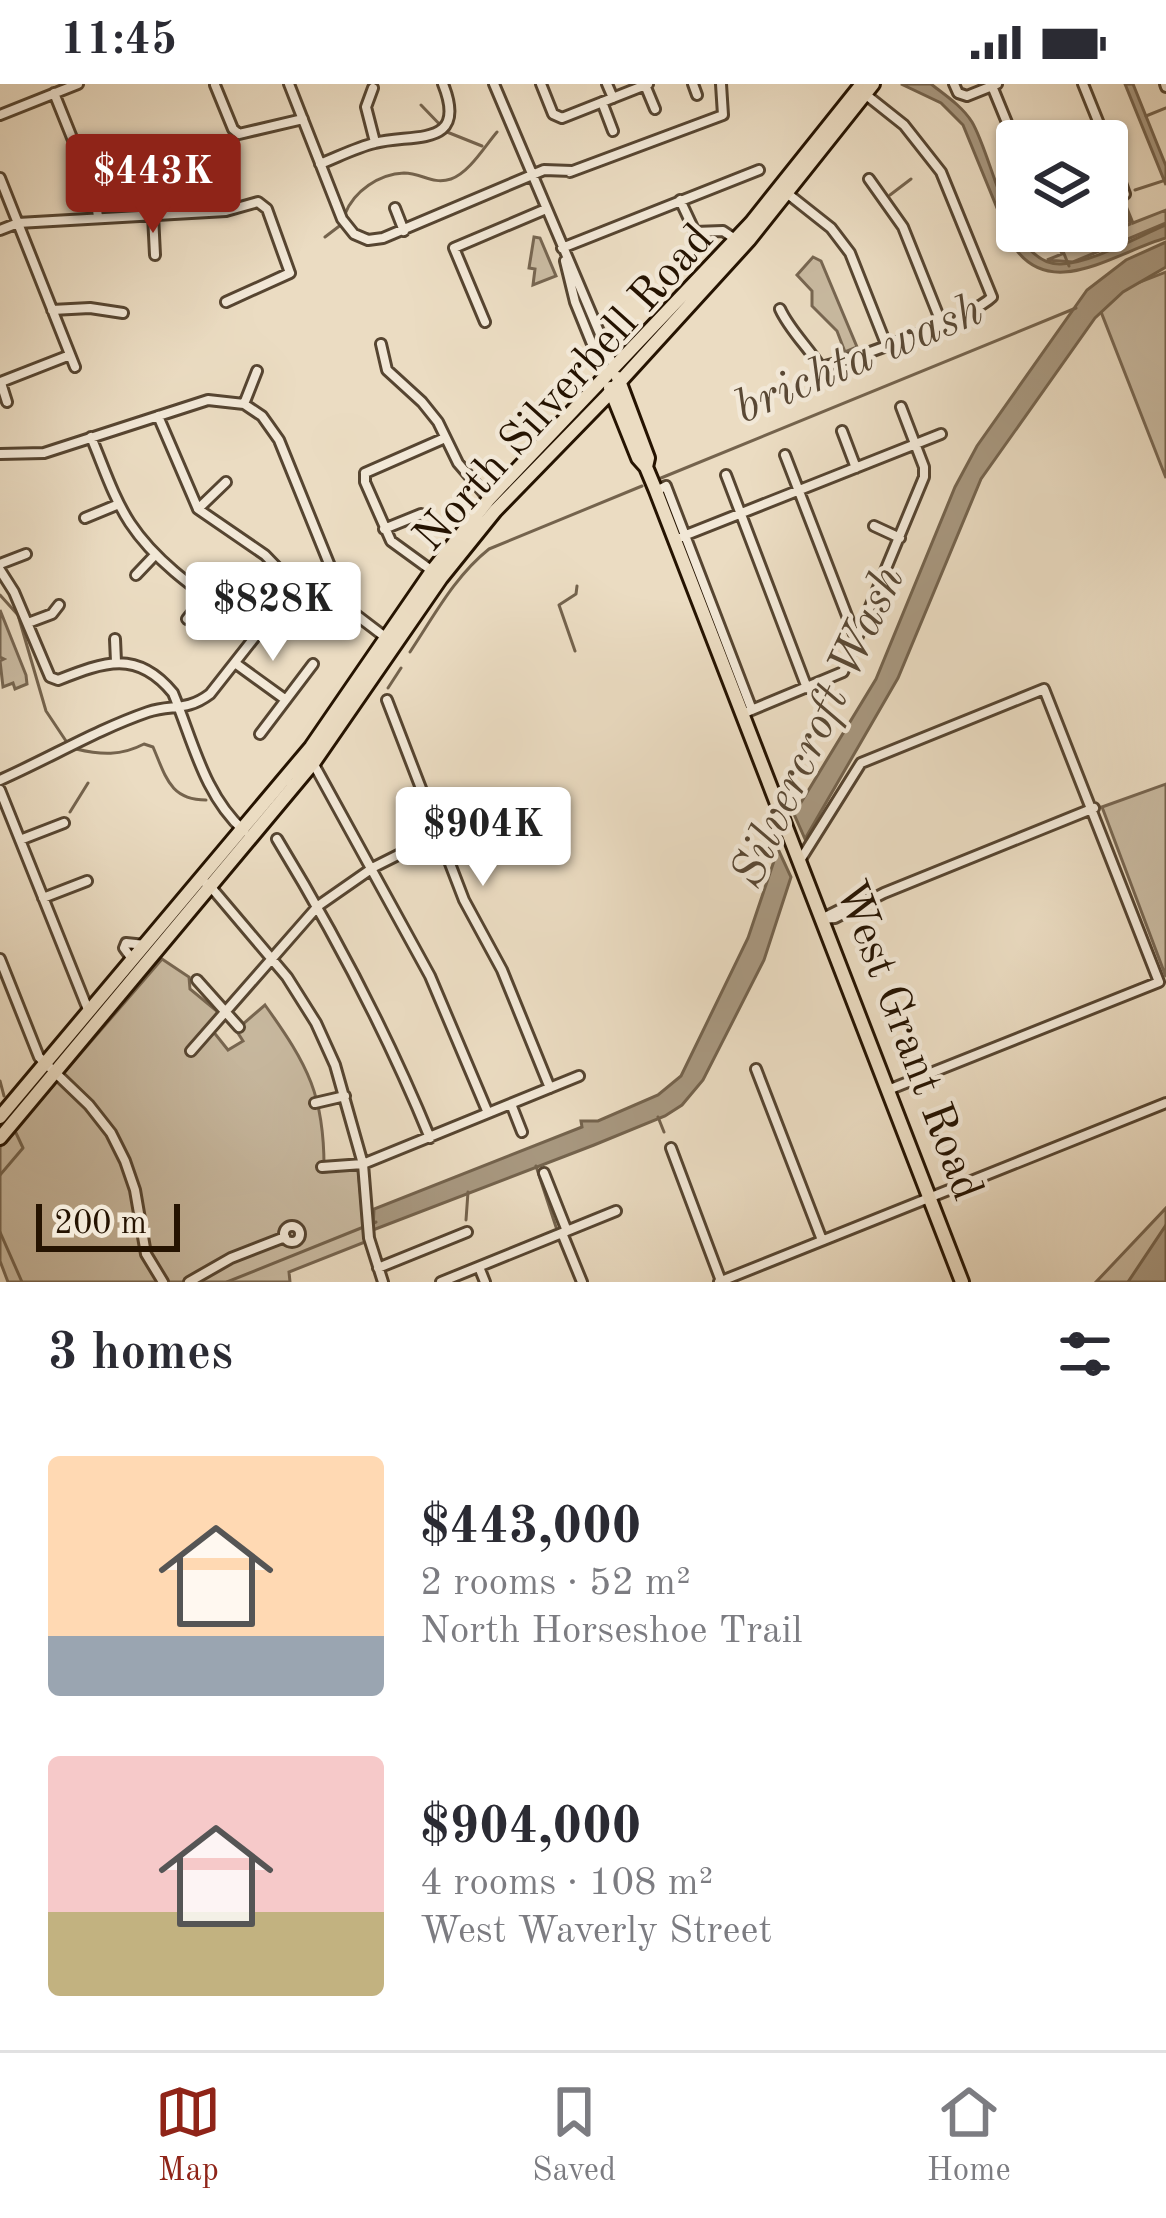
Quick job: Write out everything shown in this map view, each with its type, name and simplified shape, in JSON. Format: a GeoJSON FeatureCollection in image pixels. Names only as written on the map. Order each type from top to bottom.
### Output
{"type":"FeatureCollection","features":[{"type":"Feature","properties":{"kind":"main road","name":"North Silverbell Road"},"geometry":{"type":"LineString","coordinates":[[0,1117],[93,1017],[310,759],[489,499],[615,387],[785,191],[865,88]]}},
{"type":"Feature","properties":{"kind":"main road","name":"North Silverbell Road"},"geometry":{"type":"LineString","coordinates":[[436,574],[609,371],[739,243]]}},
{"type":"Feature","properties":{"kind":"main road"},"geometry":{"type":"LineString","coordinates":[[680,314],[679,305],[705,273]]}},
{"type":"Feature","properties":{"kind":"main road","name":"West Grant Road"},"geometry":{"type":"LineString","coordinates":[[609,371],[638,458],[680,538],[784,824],[962,1282]]}},
{"type":"Feature","properties":{"kind":"main road","name":"North Silverbell Road"},"geometry":{"type":"LineString","coordinates":[[93,1017],[146,945],[205,883]]}},
{"type":"Feature","properties":{"kind":"main road","name":"North Silverbell Road"},"geometry":{"type":"LineString","coordinates":[[0,1138],[50,1066]]}},
{"type":"Feature","properties":{"kind":"street"},"geometry":{"type":"LineString","coordinates":[[0,115],[78,84]]}},
{"type":"Feature","properties":{"kind":"street"},"geometry":{"type":"LineString","coordinates":[[289,84],[342,219],[359,242],[404,231],[533,177],[572,171],[723,115],[721,84]]}},
{"type":"Feature","properties":{"kind":"street"},"geometry":{"type":"LineString","coordinates":[[320,164],[376,142],[435,135],[450,109],[442,84]]}},
{"type":"Feature","properties":{"kind":"street"},"geometry":{"type":"LineString","coordinates":[[494,84],[562,248],[575,302],[609,371]]}},
{"type":"Feature","properties":{"kind":"street"},"geometry":{"type":"LineString","coordinates":[[541,84],[553,114],[562,118],[647,84],[655,109]]}},
{"type":"Feature","properties":{"kind":"street"},"geometry":{"type":"LineString","coordinates":[[607,84],[613,98]]}},
{"type":"Feature","properties":{"kind":"street"},"geometry":{"type":"LineString","coordinates":[[693,84],[697,95]]}},
{"type":"Feature","properties":{"kind":"street"},"geometry":{"type":"LineString","coordinates":[[954,84],[958,93],[967,96],[994,85],[1007,120]]}},
{"type":"Feature","properties":{"kind":"street"},"geometry":{"type":"LineString","coordinates":[[1083,84],[1098,120]]}},
{"type":"Feature","properties":{"kind":"street"},"geometry":{"type":"LineString","coordinates":[[215,86],[238,136],[303,119]]}},
{"type":"Feature","properties":{"kind":"street"},"geometry":{"type":"LineString","coordinates":[[373,88],[366,107],[376,142]]}},
{"type":"Feature","properties":{"kind":"street"},"geometry":{"type":"LineString","coordinates":[[781,309],[821,368],[993,298],[941,172],[904,125],[865,88]]}},
{"type":"Feature","properties":{"kind":"street"},"geometry":{"type":"LineString","coordinates":[[54,93],[95,196],[98,218]]}},
{"type":"Feature","properties":{"kind":"street"},"geometry":{"type":"LineString","coordinates":[[602,102],[613,130]]}},
{"type":"Feature","properties":{"kind":"street"},"geometry":{"type":"LineString","coordinates":[[562,248],[759,170]]}},
{"type":"Feature","properties":{"kind":"street"},"geometry":{"type":"LineString","coordinates":[[0,178],[75,367]]}},
{"type":"Feature","properties":{"kind":"street"},"geometry":{"type":"LineString","coordinates":[[869,178],[903,227],[941,322]]}},
{"type":"Feature","properties":{"kind":"street"},"geometry":{"type":"LineString","coordinates":[[785,191],[831,228],[850,253],[886,344]]}},
{"type":"Feature","properties":{"kind":"street"},"geometry":{"type":"LineString","coordinates":[[680,200],[695,232],[723,231],[739,243]]}},
{"type":"Feature","properties":{"kind":"street"},"geometry":{"type":"LineString","coordinates":[[0,230],[18,223],[224,211],[261,201],[292,274],[226,302]]}},
{"type":"Feature","properties":{"kind":"street"},"geometry":{"type":"LineString","coordinates":[[394,208],[404,231]]}},
{"type":"Feature","properties":{"kind":"street"},"geometry":{"type":"LineString","coordinates":[[485,322],[454,248],[546,209]]}},
{"type":"Feature","properties":{"kind":"street"},"geometry":{"type":"LineString","coordinates":[[153,214],[155,255]]}},
{"type":"Feature","properties":{"kind":"street"},"geometry":{"type":"LineString","coordinates":[[52,310],[90,308],[123,313]]}},
{"type":"Feature","properties":{"kind":"street"},"geometry":{"type":"LineString","coordinates":[[381,344],[387,370],[422,402],[458,463],[489,499]]}},
{"type":"Feature","properties":{"kind":"street"},"geometry":{"type":"LineString","coordinates":[[7,402],[0,382],[70,355]]}},
{"type":"Feature","properties":{"kind":"street"},"geometry":{"type":"LineString","coordinates":[[244,404],[257,371]]}},
{"type":"Feature","properties":{"kind":"street"},"geometry":{"type":"LineString","coordinates":[[0,454],[44,452],[208,400],[244,404],[262,416],[279,440],[346,608],[391,640]]}},
{"type":"Feature","properties":{"kind":"street"},"geometry":{"type":"LineString","coordinates":[[747,712],[843,672],[924,477],[901,407]]}},
{"type":"Feature","properties":{"kind":"street"},"geometry":{"type":"LineString","coordinates":[[158,415],[199,509],[265,555],[295,586]]}},
{"type":"Feature","properties":{"kind":"street"},"geometry":{"type":"LineString","coordinates":[[842,431],[856,468]]}},
{"type":"Feature","properties":{"kind":"street"},"geometry":{"type":"LineString","coordinates":[[680,538],[941,434]]}},
{"type":"Feature","properties":{"kind":"street"},"geometry":{"type":"LineString","coordinates":[[92,437],[119,504],[155,555],[258,634]]}},
{"type":"Feature","properties":{"kind":"street"},"geometry":{"type":"LineString","coordinates":[[436,574],[392,541],[363,473],[446,438]]}},
{"type":"Feature","properties":{"kind":"street"},"geometry":{"type":"LineString","coordinates":[[785,455],[856,640]]}},
{"type":"Feature","properties":{"kind":"street"},"geometry":{"type":"LineString","coordinates":[[726,475],[807,688]]}},
{"type":"Feature","properties":{"kind":"street"},"geometry":{"type":"LineString","coordinates":[[199,509],[226,482]]}},
{"type":"Feature","properties":{"kind":"street"},"geometry":{"type":"LineString","coordinates":[[86,518],[119,504]]}},
{"type":"Feature","properties":{"kind":"street"},"geometry":{"type":"LineString","coordinates":[[384,529],[421,514]]}},
{"type":"Feature","properties":{"kind":"street"},"geometry":{"type":"LineString","coordinates":[[874,526],[900,538]]}},
{"type":"Feature","properties":{"kind":"street"},"geometry":{"type":"LineString","coordinates":[[26,554],[0,567],[52,679],[116,662],[132,664],[162,680],[180,710],[212,794],[246,833]]}},
{"type":"Feature","properties":{"kind":"street"},"geometry":{"type":"LineString","coordinates":[[136,575],[155,555]]}},
{"type":"Feature","properties":{"kind":"street"},"geometry":{"type":"LineString","coordinates":[[0,780],[87,736],[154,710],[180,710],[210,694],[295,586],[330,568]]}},
{"type":"Feature","properties":{"kind":"street"},"geometry":{"type":"LineString","coordinates":[[187,620],[206,595]]}},
{"type":"Feature","properties":{"kind":"street"},"geometry":{"type":"LineString","coordinates":[[28,623],[52,614],[59,605]]}},
{"type":"Feature","properties":{"kind":"street"},"geometry":{"type":"LineString","coordinates":[[115,639],[116,662]]}},
{"type":"Feature","properties":{"kind":"street"},"geometry":{"type":"LineString","coordinates":[[236,663],[286,700]]}},
{"type":"Feature","properties":{"kind":"street"},"geometry":{"type":"LineString","coordinates":[[260,734],[313,664]]}},
{"type":"Feature","properties":{"kind":"street"},"geometry":{"type":"LineString","coordinates":[[798,860],[861,763],[1044,689],[1159,982],[888,1090]]}},
{"type":"Feature","properties":{"kind":"street"},"geometry":{"type":"LineString","coordinates":[[387,700],[464,900],[502,970],[550,1088]]}},
{"type":"Feature","properties":{"kind":"street"},"geometry":{"type":"LineString","coordinates":[[310,759],[430,976],[488,1113]]}},
{"type":"Feature","properties":{"kind":"street"},"geometry":{"type":"LineString","coordinates":[[0,790],[93,1017]]}},
{"type":"Feature","properties":{"kind":"street"},"geometry":{"type":"LineString","coordinates":[[821,919],[1094,808]]}},
{"type":"Feature","properties":{"kind":"street"},"geometry":{"type":"LineString","coordinates":[[191,1051],[318,906],[374,868],[464,822]]}},
{"type":"Feature","properties":{"kind":"street"},"geometry":{"type":"LineString","coordinates":[[20,840],[64,823]]}},
{"type":"Feature","properties":{"kind":"street"},"geometry":{"type":"LineString","coordinates":[[277,839],[394,1050],[430,1138]]}},
{"type":"Feature","properties":{"kind":"street"},"geometry":{"type":"LineString","coordinates":[[43,898],[87,880]]}},
{"type":"Feature","properties":{"kind":"street"},"geometry":{"type":"LineString","coordinates":[[205,883],[270,957],[316,1023],[345,1096],[363,1164],[369,1232],[382,1282]]}},
{"type":"Feature","properties":{"kind":"street"},"geometry":{"type":"LineString","coordinates":[[1,966],[39,1057],[111,1132],[135,1190],[146,1255],[163,1282]]}},
{"type":"Feature","properties":{"kind":"street"},"geometry":{"type":"LineString","coordinates":[[197,980],[239,1027]]}},
{"type":"Feature","properties":{"kind":"street"},"geometry":{"type":"LineString","coordinates":[[756,1069],[822,1240]]}},
{"type":"Feature","properties":{"kind":"street"},"geometry":{"type":"LineString","coordinates":[[322,1167],[363,1164],[579,1076]]}},
{"type":"Feature","properties":{"kind":"street"},"geometry":{"type":"LineString","coordinates":[[315,1103],[345,1096]]}},
{"type":"Feature","properties":{"kind":"street"},"geometry":{"type":"LineString","coordinates":[[671,1148],[720,1281],[1166,1103]]}},
{"type":"Feature","properties":{"kind":"street"},"geometry":{"type":"LineString","coordinates":[[511,1104],[522,1132]]}},
{"type":"Feature","properties":{"kind":"street"},"geometry":{"type":"LineString","coordinates":[[544,1173],[582,1282]]}},
{"type":"Feature","properties":{"kind":"street"},"geometry":{"type":"LineString","coordinates":[[441,1282],[616,1211]]}},
{"type":"Feature","properties":{"kind":"street"},"geometry":{"type":"LineString","coordinates":[[378,1268],[467,1232]]}},
{"type":"Feature","properties":{"kind":"street"},"geometry":{"type":"LineString","coordinates":[[188,1282],[231,1258],[285,1237]]}},
{"type":"Feature","properties":{"kind":"street"},"geometry":{"type":"LineString","coordinates":[[479,1267],[485,1282]]}},
{"type":"Feature","properties":{"kind":"shaded area"},"geometry":{"type":"Polygon","coordinates":[[[901,84],[931,84],[968,116],[996,183],[996,205],[963,125],[941,103],[901,84]]]}},
{"type":"Feature","properties":{"kind":"shaded area"},"geometry":{"type":"Polygon","coordinates":[[[1125,84],[1133,84],[1166,166],[1166,185],[1125,84]]]}},
{"type":"Feature","properties":{"kind":"shaded area"},"geometry":{"type":"Polygon","coordinates":[[[1166,210],[1166,223],[1128,239],[1128,211],[1133,223],[1166,210]]]}},
{"type":"Feature","properties":{"kind":"shaded area"},"geometry":{"type":"Polygon","coordinates":[[[1166,225],[1166,238],[1083,269],[1044,270],[1019,252],[1033,252],[1061,264],[1106,252],[1128,252],[1128,243],[1166,225]]]}},
{"type":"Feature","properties":{"kind":"shaded area"},"geometry":{"type":"Polygon","coordinates":[[[534,237],[540,238],[556,276],[533,285],[535,269],[529,268],[534,237]]]}},
{"type":"Feature","properties":{"kind":"shaded area"},"geometry":{"type":"Polygon","coordinates":[[[1166,242],[1166,267],[1123,292],[1095,318],[981,479],[898,678],[805,839],[794,814],[876,679],[955,487],[977,446],[1087,290],[1126,260],[1166,242]]]}},
{"type":"Feature","properties":{"kind":"shaded area"},"geometry":{"type":"Polygon","coordinates":[[[1097,252],[1073,262],[1047,260],[1097,252]]]}},
{"type":"Feature","properties":{"kind":"shaded area"},"geometry":{"type":"Polygon","coordinates":[[[813,257],[821,261],[857,347],[845,352],[837,331],[812,306],[812,291],[797,275],[813,257]]]}},
{"type":"Feature","properties":{"kind":"shaded area"},"geometry":{"type":"Polygon","coordinates":[[[1166,272],[1166,478],[1096,299],[1166,272]]]}},
{"type":"Feature","properties":{"kind":"shaded area"},"geometry":{"type":"Polygon","coordinates":[[[0,610],[26,675],[27,684],[15,689],[13,683],[3,687],[0,610]]]}},
{"type":"Feature","properties":{"kind":"shaded area"},"geometry":{"type":"Polygon","coordinates":[[[1166,784],[1166,977],[1102,807],[1166,784]]]}},
{"type":"Feature","properties":{"kind":"shaded area"},"geometry":{"type":"Polygon","coordinates":[[[778,849],[791,877],[764,960],[703,1080],[682,1105],[594,1145],[373,1230],[374,1209],[582,1127],[581,1121],[598,1121],[658,1095],[681,1076],[748,938],[778,849]]]}},
{"type":"Feature","properties":{"kind":"shaded area"},"geometry":{"type":"Polygon","coordinates":[[[162,959],[189,977],[190,989],[218,1012],[208,1025],[228,1050],[243,1041],[236,1030],[265,1005],[311,1082],[321,1122],[324,1172],[358,1168],[365,1242],[289,1272],[290,1282],[8,1282],[0,1261],[0,1147],[162,959]]]}},
{"type":"Feature","properties":{"kind":"shaded area"},"geometry":{"type":"Polygon","coordinates":[[[1166,1208],[1166,1282],[1096,1282],[1166,1208]]]}},
{"type":"Feature","properties":{"kind":"shaded area"},"geometry":{"type":"Polygon","coordinates":[[[1166,1225],[1166,1282],[1128,1282],[1166,1225]]]}},
{"type":"Feature","properties":{"kind":"waterway"},"geometry":{"type":"LineString","coordinates":[[421,105],[447,132],[482,146]]}},
{"type":"Feature","properties":{"kind":"waterway"},"geometry":{"type":"LineString","coordinates":[[1146,116],[1166,108]]}},
{"type":"Feature","properties":{"kind":"waterway"},"geometry":{"type":"LineString","coordinates":[[345,214],[361,191],[377,180],[404,173],[438,181],[458,176],[497,132]]}},
{"type":"Feature","properties":{"kind":"waterway"},"geometry":{"type":"LineString","coordinates":[[890,195],[911,179]]}},
{"type":"Feature","properties":{"kind":"waterway"},"geometry":{"type":"LineString","coordinates":[[1135,190],[1166,180]]}},
{"type":"Feature","properties":{"kind":"waterway"},"geometry":{"type":"LineString","coordinates":[[325,237],[342,224]]}},
{"type":"Feature","properties":{"kind":"waterway"},"geometry":{"type":"LineString","coordinates":[[1063,252],[1069,266]]}},
{"type":"Feature","properties":{"kind":"waterway","name":"brichta wash"},"geometry":{"type":"LineString","coordinates":[[661,478],[1076,308]]}},
{"type":"Feature","properties":{"kind":"waterway","name":"brichta wash"},"geometry":{"type":"LineString","coordinates":[[410,652],[455,584],[489,549],[642,486]]}},
{"type":"Feature","properties":{"kind":"waterway"},"geometry":{"type":"LineString","coordinates":[[575,651],[559,605],[576,594],[577,586]]}},
{"type":"Feature","properties":{"kind":"waterway"},"geometry":{"type":"LineString","coordinates":[[0,595],[18,615],[46,711],[68,744]]}},
{"type":"Feature","properties":{"kind":"waterway","name":"brichta wash"},"geometry":{"type":"LineString","coordinates":[[388,688],[401,668]]}},
{"type":"Feature","properties":{"kind":"waterway"},"geometry":{"type":"LineString","coordinates":[[76,749],[111,753],[144,744],[153,747],[177,791],[206,800]]}},
{"type":"Feature","properties":{"kind":"waterway"},"geometry":{"type":"LineString","coordinates":[[70,812],[88,783]]}},
{"type":"Feature","properties":{"kind":"waterway"},"geometry":{"type":"LineString","coordinates":[[0,1081],[4,1096]]}},
{"type":"Feature","properties":{"kind":"waterway"},"geometry":{"type":"LineString","coordinates":[[658,1117],[664,1132]]}},
{"type":"Feature","properties":{"kind":"waterway"},"geometry":{"type":"LineString","coordinates":[[0,1175],[23,1148],[16,1133]]}},
{"type":"Feature","properties":{"kind":"waterway"},"geometry":{"type":"LineString","coordinates":[[536,1166],[556,1227]]}},
{"type":"Feature","properties":{"kind":"waterway"},"geometry":{"type":"LineString","coordinates":[[466,1220],[468,1192]]}},
{"type":"Feature","properties":{"kind":"waterway","name":"Silvercroft Wash"},"geometry":{"type":"LineString","coordinates":[[227,1282],[376,1222]]}},
{"type":"Feature","properties":{"kind":"waterway"},"geometry":{"type":"LineString","coordinates":[[0,1232],[22,1282]]}}]}
